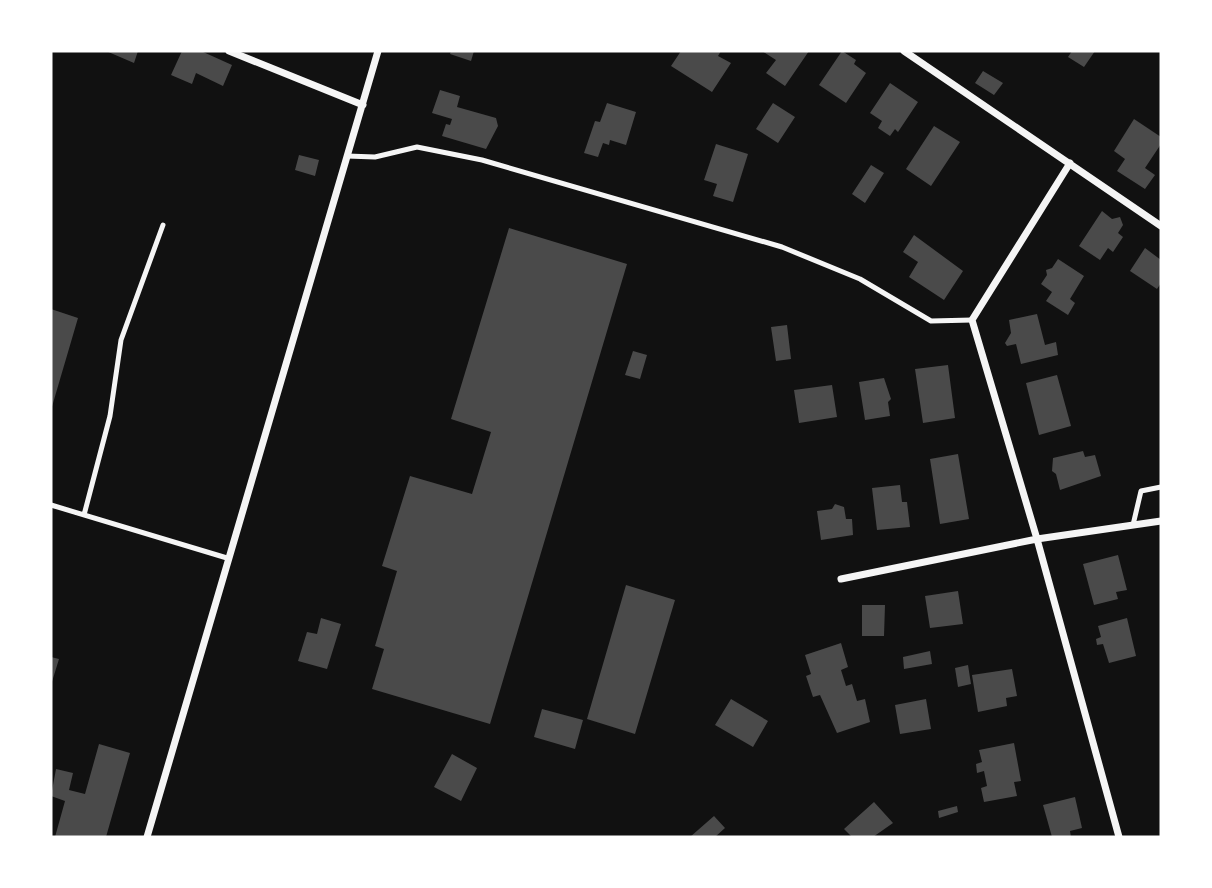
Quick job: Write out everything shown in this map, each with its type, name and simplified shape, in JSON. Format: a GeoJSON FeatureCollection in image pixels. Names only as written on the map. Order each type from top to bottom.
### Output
{"type":"FeatureCollection","features":[{"type":"Feature","properties":{"kind":"street"},"geometry":{"type":"LineString","coordinates":[[229,51],[363,105]]}},
{"type":"Feature","properties":{"kind":"street"},"geometry":{"type":"LineString","coordinates":[[147,837],[227,558],[379,51]]}},
{"type":"Feature","properties":{"kind":"street"},"geometry":{"type":"LineString","coordinates":[[904,51],[1161,226]]}},
{"type":"Feature","properties":{"kind":"street"},"geometry":{"type":"LineString","coordinates":[[1070,163],[972,320],[1037,539],[1119,837]]}},
{"type":"Feature","properties":{"kind":"street"},"geometry":{"type":"LineString","coordinates":[[841,579],[1037,539],[1161,521]]}},
{"type":"Feature","properties":{"kind":"lane"},"geometry":{"type":"LineString","coordinates":[[347,156],[375,157],[416,147],[482,160],[782,247],[860,279],[931,321],[972,320]]}},
{"type":"Feature","properties":{"kind":"lane"},"geometry":{"type":"LineString","coordinates":[[84,515],[110,416],[121,340],[163,225]]}},
{"type":"Feature","properties":{"kind":"lane"},"geometry":{"type":"LineString","coordinates":[[1133,525],[1141,491],[1161,487]]}},
{"type":"Feature","properties":{"kind":"lane"},"geometry":{"type":"LineString","coordinates":[[51,505],[227,558]]}},
{"type":"Feature","properties":{"kind":"building"},"geometry":{"type":"Polygon","coordinates":[[[106,51],[138,51],[134,63],[106,51]]]}},
{"type":"Feature","properties":{"kind":"building"},"geometry":{"type":"Polygon","coordinates":[[[182,51],[201,51],[232,65],[223,86],[196,73],[192,84],[171,75],[182,51]]]}},
{"type":"Feature","properties":{"kind":"building"},"geometry":{"type":"Polygon","coordinates":[[[451,51],[474,51],[471,61],[450,54],[451,51]]]}},
{"type":"Feature","properties":{"kind":"building"},"geometry":{"type":"Polygon","coordinates":[[[681,51],[721,51],[718,56],[731,63],[712,92],[671,66],[681,51]]]}},
{"type":"Feature","properties":{"kind":"building"},"geometry":{"type":"Polygon","coordinates":[[[762,51],[809,51],[785,86],[766,73],[776,60],[762,51]]]}},
{"type":"Feature","properties":{"kind":"building"},"geometry":{"type":"Polygon","coordinates":[[[842,51],[856,60],[854,64],[866,73],[846,103],[819,85],[842,51]]]}},
{"type":"Feature","properties":{"kind":"building"},"geometry":{"type":"Polygon","coordinates":[[[1072,51],[1095,51],[1084,67],[1068,57],[1072,51]]]}},
{"type":"Feature","properties":{"kind":"building"},"geometry":{"type":"Polygon","coordinates":[[[983,71],[1003,83],[994,95],[975,83],[983,71]]]}},
{"type":"Feature","properties":{"kind":"building"},"geometry":{"type":"Polygon","coordinates":[[[890,83],[918,102],[898,132],[895,129],[890,136],[878,128],[882,121],[870,113],[890,83]]]}},
{"type":"Feature","properties":{"kind":"building"},"geometry":{"type":"Polygon","coordinates":[[[440,90],[460,96],[457,107],[496,118],[498,126],[486,149],[442,136],[446,124],[450,125],[452,119],[432,113],[440,90]]]}},
{"type":"Feature","properties":{"kind":"building"},"geometry":{"type":"Polygon","coordinates":[[[607,103],[636,112],[626,145],[610,140],[609,145],[603,143],[598,157],[584,153],[595,121],[600,122],[607,103]]]}},
{"type":"Feature","properties":{"kind":"building"},"geometry":{"type":"Polygon","coordinates":[[[773,103],[795,117],[778,143],[756,129],[773,103]]]}},
{"type":"Feature","properties":{"kind":"building"},"geometry":{"type":"Polygon","coordinates":[[[1134,119],[1161,137],[1161,144],[1145,168],[1155,175],[1145,189],[1117,171],[1125,159],[1114,151],[1134,119]]]}},
{"type":"Feature","properties":{"kind":"building"},"geometry":{"type":"Polygon","coordinates":[[[934,126],[960,142],[931,186],[906,169],[934,126]]]}},
{"type":"Feature","properties":{"kind":"building"},"geometry":{"type":"Polygon","coordinates":[[[716,144],[748,154],[733,202],[713,196],[717,184],[704,180],[716,144]]]}},
{"type":"Feature","properties":{"kind":"building"},"geometry":{"type":"Polygon","coordinates":[[[299,155],[319,160],[315,176],[295,170],[299,155]]]}},
{"type":"Feature","properties":{"kind":"building"},"geometry":{"type":"Polygon","coordinates":[[[871,165],[884,173],[865,203],[852,194],[871,165]]]}},
{"type":"Feature","properties":{"kind":"building"},"geometry":{"type":"Polygon","coordinates":[[[1102,211],[1112,219],[1120,217],[1123,225],[1118,233],[1123,237],[1113,252],[1108,248],[1100,260],[1079,246],[1102,211]]]}},
{"type":"Feature","properties":{"kind":"building"},"geometry":{"type":"Polygon","coordinates":[[[509,228],[627,264],[490,724],[372,689],[384,649],[375,646],[397,571],[382,566],[410,476],[472,494],[491,432],[451,419],[509,228]]]}},
{"type":"Feature","properties":{"kind":"building"},"geometry":{"type":"Polygon","coordinates":[[[914,235],[963,271],[944,300],[909,277],[918,262],[903,252],[914,235]]]}},
{"type":"Feature","properties":{"kind":"building"},"geometry":{"type":"Polygon","coordinates":[[[1145,248],[1161,260],[1161,283],[1157,289],[1130,271],[1145,248]]]}},
{"type":"Feature","properties":{"kind":"building"},"geometry":{"type":"Polygon","coordinates":[[[1058,259],[1084,276],[1070,299],[1075,303],[1068,315],[1046,301],[1052,292],[1041,284],[1047,275],[1046,270],[1052,268],[1058,259]]]}},
{"type":"Feature","properties":{"kind":"building"},"geometry":{"type":"Polygon","coordinates":[[[51,309],[78,318],[51,410],[51,309]]]}},
{"type":"Feature","properties":{"kind":"building"},"geometry":{"type":"Polygon","coordinates":[[[1037,314],[1045,345],[1056,342],[1058,355],[1021,364],[1016,344],[1007,346],[1005,343],[1011,333],[1009,320],[1037,314]]]}},
{"type":"Feature","properties":{"kind":"building"},"geometry":{"type":"Polygon","coordinates":[[[787,325],[791,359],[776,361],[771,327],[787,325]]]}},
{"type":"Feature","properties":{"kind":"building"},"geometry":{"type":"Polygon","coordinates":[[[633,351],[647,355],[640,379],[625,375],[633,351]]]}},
{"type":"Feature","properties":{"kind":"building"},"geometry":{"type":"Polygon","coordinates":[[[948,365],[955,418],[923,423],[915,369],[948,365]]]}},
{"type":"Feature","properties":{"kind":"building"},"geometry":{"type":"Polygon","coordinates":[[[1057,375],[1071,426],[1039,435],[1026,383],[1057,375]]]}},
{"type":"Feature","properties":{"kind":"building"},"geometry":{"type":"Polygon","coordinates":[[[884,378],[891,399],[888,402],[890,416],[865,420],[859,382],[884,378]]]}},
{"type":"Feature","properties":{"kind":"building"},"geometry":{"type":"Polygon","coordinates":[[[832,385],[837,417],[799,423],[794,390],[832,385]]]}},
{"type":"Feature","properties":{"kind":"building"},"geometry":{"type":"Polygon","coordinates":[[[1083,451],[1085,457],[1095,455],[1101,476],[1060,490],[1056,474],[1052,471],[1053,458],[1083,451]]]}},
{"type":"Feature","properties":{"kind":"building"},"geometry":{"type":"Polygon","coordinates":[[[958,454],[969,519],[940,524],[930,459],[958,454]]]}},
{"type":"Feature","properties":{"kind":"building"},"geometry":{"type":"Polygon","coordinates":[[[900,485],[902,502],[907,502],[910,527],[877,530],[872,488],[900,485]]]}},
{"type":"Feature","properties":{"kind":"building"},"geometry":{"type":"Polygon","coordinates":[[[835,504],[844,507],[846,519],[852,519],[853,535],[821,540],[817,511],[832,509],[835,504]]]}},
{"type":"Feature","properties":{"kind":"building"},"geometry":{"type":"Polygon","coordinates":[[[1118,555],[1127,590],[1116,592],[1118,599],[1094,605],[1083,564],[1118,555]]]}},
{"type":"Feature","properties":{"kind":"building"},"geometry":{"type":"Polygon","coordinates":[[[626,585],[675,600],[635,734],[587,719],[626,585]]]}},
{"type":"Feature","properties":{"kind":"building"},"geometry":{"type":"Polygon","coordinates":[[[958,591],[963,624],[930,628],[925,596],[958,591]]]}},
{"type":"Feature","properties":{"kind":"building"},"geometry":{"type":"Polygon","coordinates":[[[862,605],[885,605],[884,636],[862,636],[862,605]]]}},
{"type":"Feature","properties":{"kind":"building"},"geometry":{"type":"Polygon","coordinates":[[[321,618],[341,624],[327,669],[298,661],[307,632],[317,634],[321,618]]]}},
{"type":"Feature","properties":{"kind":"building"},"geometry":{"type":"Polygon","coordinates":[[[1127,618],[1136,656],[1109,663],[1103,644],[1097,645],[1096,639],[1101,637],[1098,626],[1127,618]]]}},
{"type":"Feature","properties":{"kind":"building"},"geometry":{"type":"Polygon","coordinates":[[[841,643],[848,667],[841,670],[846,686],[852,684],[857,701],[865,699],[870,722],[837,733],[820,695],[813,697],[806,676],[811,674],[805,655],[841,643]]]}},
{"type":"Feature","properties":{"kind":"building"},"geometry":{"type":"Polygon","coordinates":[[[930,651],[932,664],[904,669],[903,657],[930,651]]]}},
{"type":"Feature","properties":{"kind":"building"},"geometry":{"type":"Polygon","coordinates":[[[51,657],[59,659],[51,685],[51,657]]]}},
{"type":"Feature","properties":{"kind":"building"},"geometry":{"type":"Polygon","coordinates":[[[968,665],[971,684],[958,687],[955,668],[968,665]]]}},
{"type":"Feature","properties":{"kind":"building"},"geometry":{"type":"Polygon","coordinates":[[[1012,669],[1017,696],[1006,698],[1007,706],[978,712],[972,675],[1012,669]]]}},
{"type":"Feature","properties":{"kind":"building"},"geometry":{"type":"Polygon","coordinates":[[[731,699],[768,721],[753,747],[715,725],[731,699]]]}},
{"type":"Feature","properties":{"kind":"building"},"geometry":{"type":"Polygon","coordinates":[[[926,699],[931,729],[900,734],[895,705],[926,699]]]}},
{"type":"Feature","properties":{"kind":"building"},"geometry":{"type":"Polygon","coordinates":[[[542,709],[583,720],[575,749],[534,737],[542,709]]]}},
{"type":"Feature","properties":{"kind":"building"},"geometry":{"type":"Polygon","coordinates":[[[1014,743],[1021,781],[1014,782],[1017,796],[984,802],[981,788],[987,786],[984,771],[977,773],[976,764],[982,762],[979,750],[1014,743]]]}},
{"type":"Feature","properties":{"kind":"building"},"geometry":{"type":"Polygon","coordinates":[[[99,744],[130,753],[106,837],[55,837],[65,801],[51,796],[56,769],[73,773],[69,790],[85,794],[99,744]]]}},
{"type":"Feature","properties":{"kind":"building"},"geometry":{"type":"Polygon","coordinates":[[[452,754],[477,768],[461,801],[434,787],[452,754]]]}},
{"type":"Feature","properties":{"kind":"building"},"geometry":{"type":"Polygon","coordinates":[[[1075,797],[1082,828],[1070,831],[1071,837],[1052,837],[1043,805],[1075,797]]]}},
{"type":"Feature","properties":{"kind":"building"},"geometry":{"type":"Polygon","coordinates":[[[874,802],[893,823],[873,837],[852,837],[844,829],[874,802]]]}},
{"type":"Feature","properties":{"kind":"building"},"geometry":{"type":"Polygon","coordinates":[[[957,806],[958,812],[939,818],[938,811],[957,806]]]}},
{"type":"Feature","properties":{"kind":"building"},"geometry":{"type":"Polygon","coordinates":[[[714,816],[725,828],[715,837],[690,837],[714,816]]]}}]}
